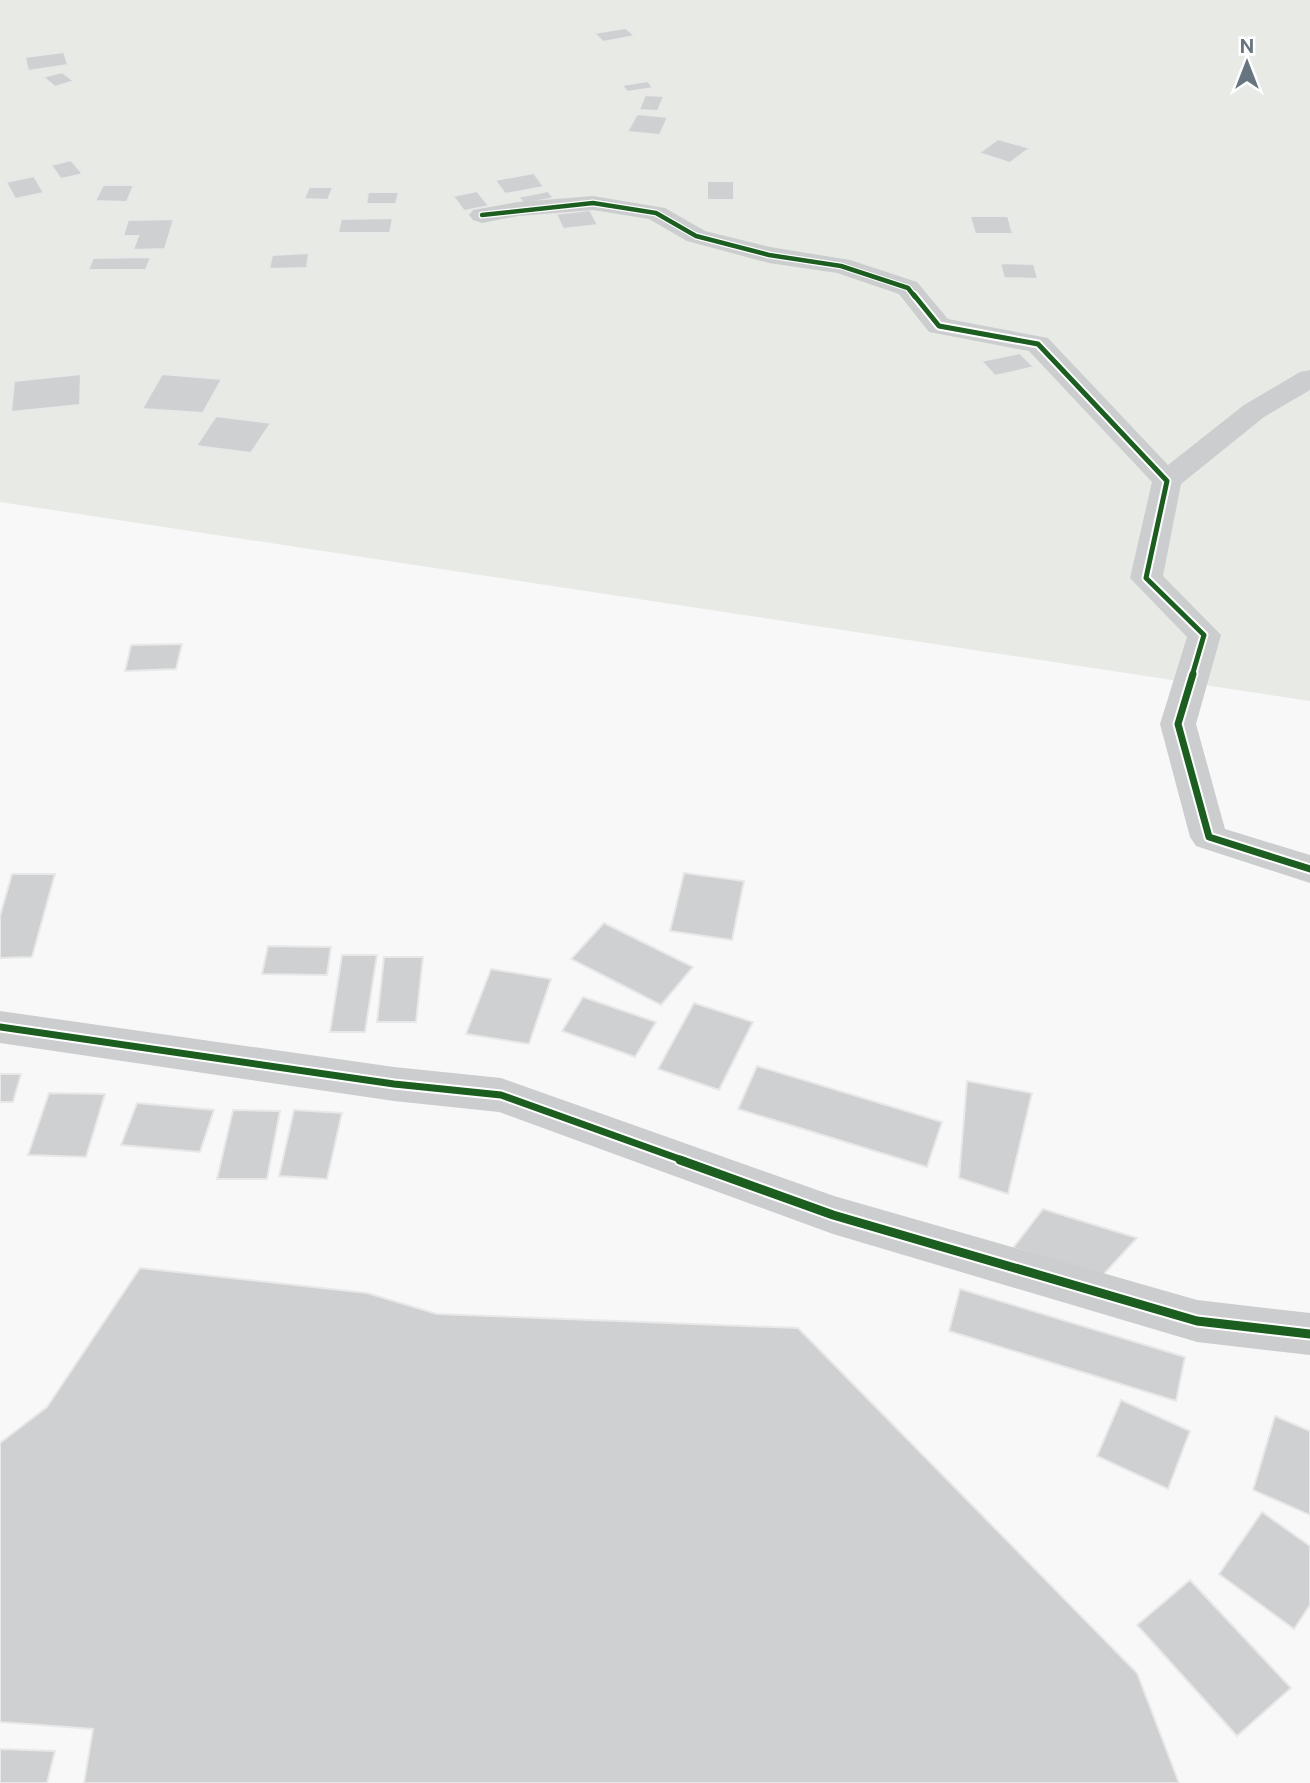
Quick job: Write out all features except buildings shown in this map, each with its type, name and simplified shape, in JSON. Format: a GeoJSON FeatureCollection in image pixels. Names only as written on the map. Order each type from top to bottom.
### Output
{"type":"FeatureCollection","features":[{"type":"Feature","properties":{"kind":"street"},"geometry":{"type":"LineString","coordinates":[[482,215],[593,203],[643,211],[656,214],[696,236],[769,256],[841,266],[908,288],[939,326],[1038,344],[1167,481]]}},
{"type":"Feature","properties":{"kind":"street"},"geometry":{"type":"LineString","coordinates":[[1310,378],[1254,411],[1167,481],[1146,578],[1204,635],[1178,723],[1209,837],[1310,869]]}},
{"type":"Feature","properties":{"kind":"street"},"geometry":{"type":"LineString","coordinates":[[0,1027],[394,1084],[501,1095],[833,1215],[1197,1321],[1310,1334]]}},
{"type":"Feature","properties":{"kind":"shaded area"},"geometry":{"type":"Polygon","coordinates":[[[0,0],[1310,0],[1310,701],[0,502],[0,0]]]}},
{"type":"Feature","properties":{"kind":"cycle path"},"geometry":{"type":"LineString","coordinates":[[482,215],[593,203],[656,213],[696,236],[769,255],[841,266],[908,288],[939,326],[1038,344],[1167,481],[1146,578],[1204,635],[1178,724],[1209,837],[1310,869]]}},
{"type":"Feature","properties":{"kind":"cycle path"},"geometry":{"type":"LineString","coordinates":[[0,1027],[394,1084],[501,1095],[833,1215],[1197,1321],[1310,1334]]}}]}
